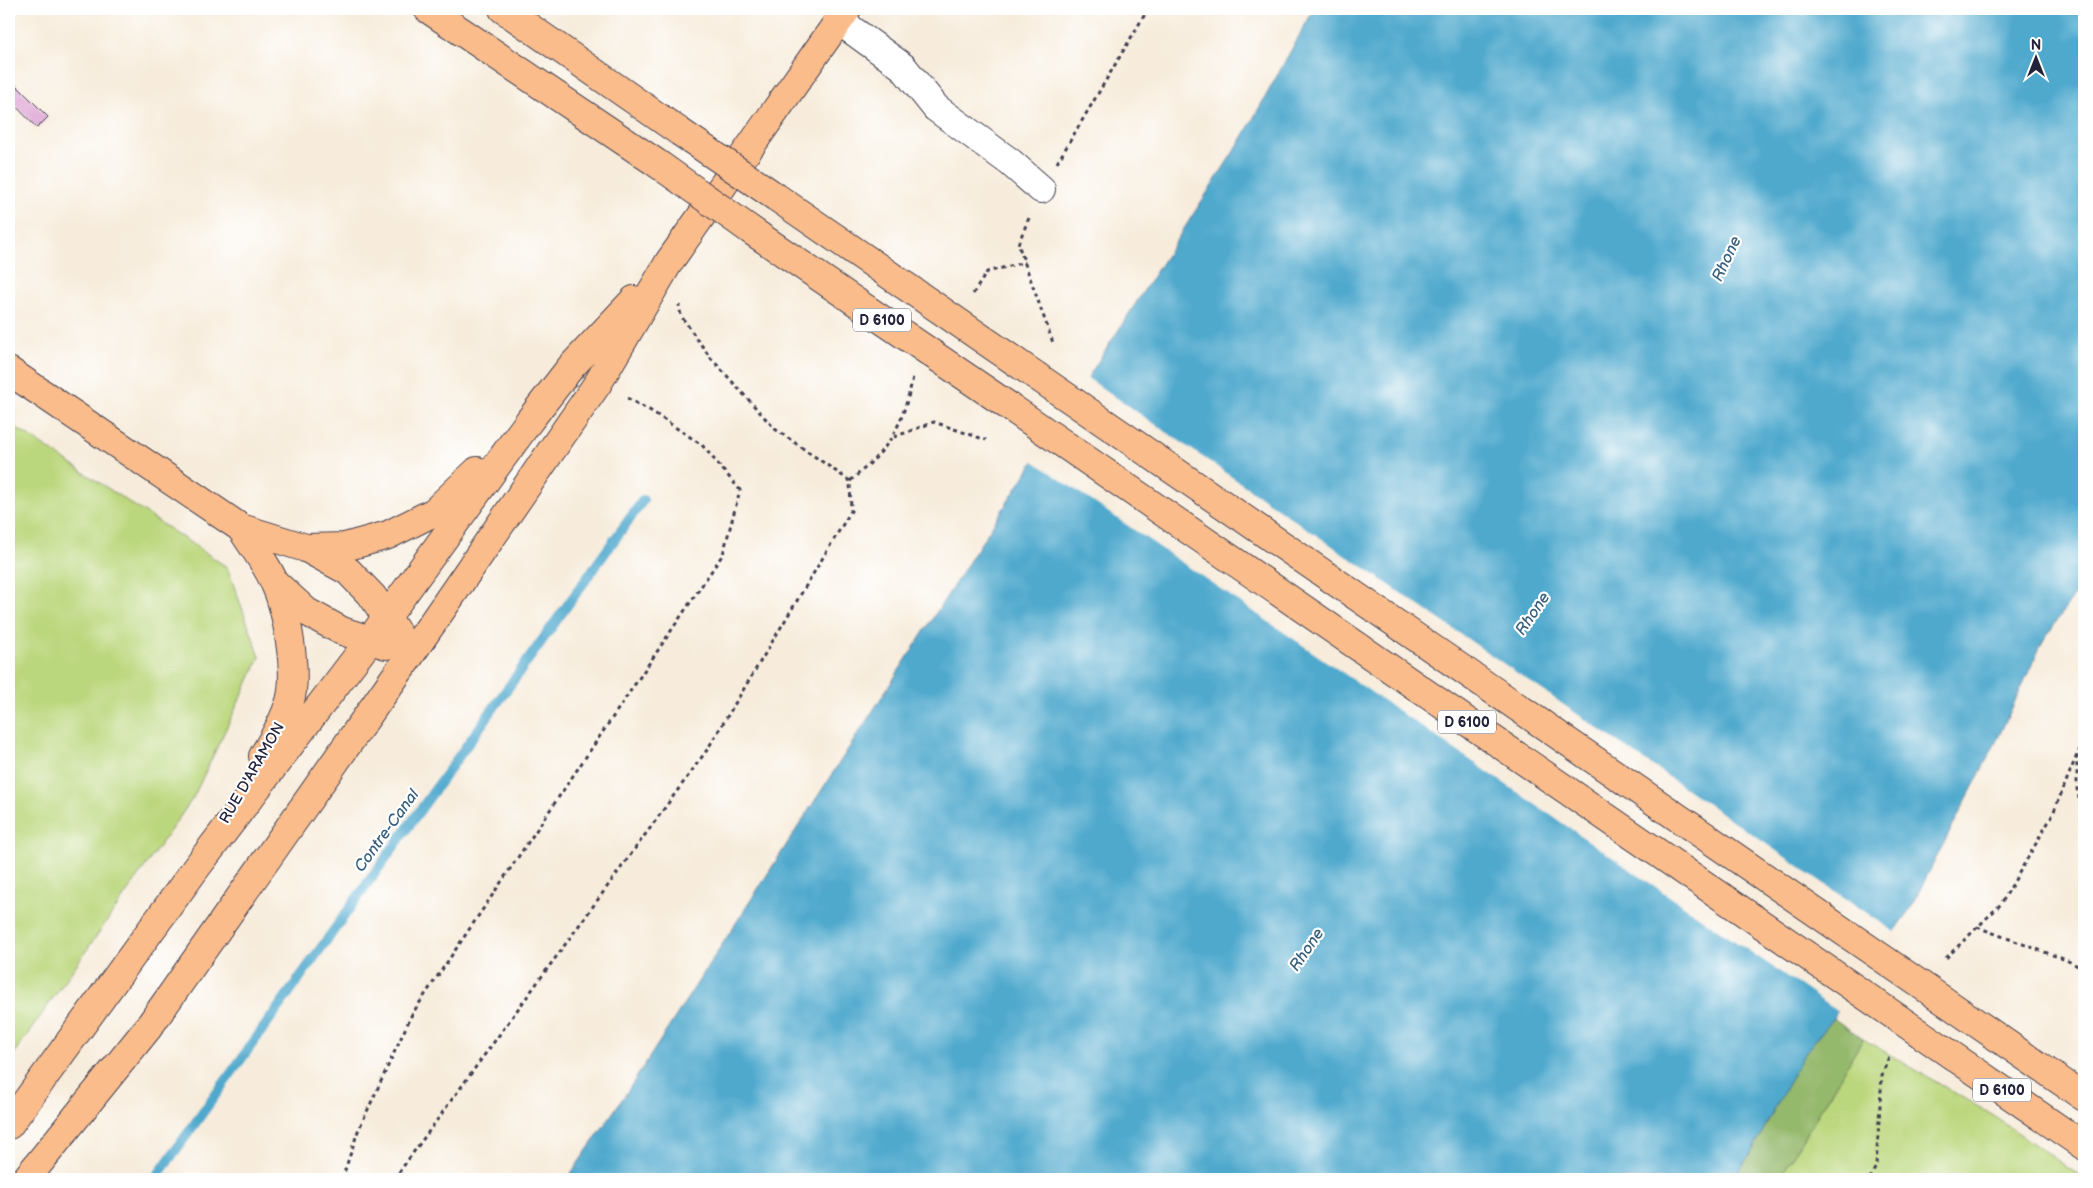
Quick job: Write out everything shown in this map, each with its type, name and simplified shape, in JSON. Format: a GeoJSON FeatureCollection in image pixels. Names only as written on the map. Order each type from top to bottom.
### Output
{"type":"FeatureCollection","features":[{"type":"Feature","properties":{"kind":"main road"},"geometry":{"type":"LineString","coordinates":[[421,9],[467,35]]}},
{"type":"Feature","properties":{"kind":"main road","name":"D 6100"},"geometry":{"type":"LineString","coordinates":[[428,9],[658,164],[752,231],[2084,1146]]}},
{"type":"Feature","properties":{"kind":"main road","name":"D 6100"},"geometry":{"type":"LineString","coordinates":[[503,9],[2084,1097]]}},
{"type":"Feature","properties":{"kind":"main road"},"geometry":{"type":"LineString","coordinates":[[26,1179],[148,1028],[411,654],[598,382],[669,262],[842,14]]}},
{"type":"Feature","properties":{"kind":"main road"},"geometry":{"type":"LineString","coordinates":[[9,1125],[196,868],[378,629],[528,421],[570,368],[669,262]]}},
{"type":"Feature","properties":{"kind":"main road","name":"RUE D'ARAMON"},"geometry":{"type":"LineString","coordinates":[[9,371],[241,528],[306,548],[348,571],[373,597],[378,629]]}},
{"type":"Feature","properties":{"kind":"main road","name":"RUE D'ARAMON"},"geometry":{"type":"LineString","coordinates":[[306,548],[345,547],[388,535],[434,512],[528,421]]}},
{"type":"Feature","properties":{"kind":"main road","name":"RUE D'ARAMON"},"geometry":{"type":"LineString","coordinates":[[241,528],[275,583],[307,612],[342,631],[378,629],[411,654]]}},
{"type":"Feature","properties":{"kind":"main road","name":"RUE D'ARAMON"},"geometry":{"type":"LineString","coordinates":[[196,868],[282,724],[291,698],[292,668],[289,640],[275,583]]}},
{"type":"Feature","properties":{"kind":"lane"},"geometry":{"type":"LineString","coordinates":[[842,14],[903,67],[936,108],[1010,162],[1041,189]]}},
{"type":"Feature","properties":{"kind":"lane"},"geometry":{"type":"LineString","coordinates":[[570,368],[598,382]]}},
{"type":"Feature","properties":{"kind":"path"},"geometry":{"type":"LineString","coordinates":[[1052,343],[1018,244],[1041,189],[1148,9]]}},
{"type":"Feature","properties":{"kind":"path"},"geometry":{"type":"LineString","coordinates":[[669,262],[682,316],[709,356],[774,429],[850,481]]}},
{"type":"Feature","properties":{"kind":"path"},"geometry":{"type":"LineString","coordinates":[[968,301],[987,272],[1025,262]]}},
{"type":"Feature","properties":{"kind":"path"},"geometry":{"type":"LineString","coordinates":[[850,481],[872,463],[893,438],[905,411],[915,369]]}},
{"type":"Feature","properties":{"kind":"path"},"geometry":{"type":"LineString","coordinates":[[342,1179],[358,1131],[412,1014],[723,554],[740,490],[702,445],[651,411],[598,382]]}},
{"type":"Feature","properties":{"kind":"path"},"geometry":{"type":"LineString","coordinates":[[893,438],[934,422],[986,440]]}},
{"type":"Feature","properties":{"kind":"path"},"geometry":{"type":"LineString","coordinates":[[394,1179],[707,750],[851,511],[850,481]]}},
{"type":"Feature","properties":{"kind":"path"},"geometry":{"type":"LineString","coordinates":[[1946,958],[2001,904],[2048,824],[2084,741]]}},
{"type":"Feature","properties":{"kind":"path"},"geometry":{"type":"LineString","coordinates":[[2077,755],[2077,788],[2084,821]]}},
{"type":"Feature","properties":{"kind":"path"},"geometry":{"type":"LineString","coordinates":[[1977,927],[2066,960],[2084,969]]}},
{"type":"Feature","properties":{"kind":"path"},"geometry":{"type":"LineString","coordinates":[[1870,1179],[1876,1166],[1882,1075],[1890,1054]]}},
{"type":"Feature","properties":{"kind":"green space"},"geometry":{"type":"Polygon","coordinates":[[[9,423],[227,567],[260,657],[193,798],[9,1061],[9,423]]]}},
{"type":"Feature","properties":{"kind":"green space"},"geometry":{"type":"Polygon","coordinates":[[[1833,1018],[1863,1039],[1786,1168],[1782,1179],[1734,1179],[1753,1149],[1804,1054],[1833,1018]]]}},
{"type":"Feature","properties":{"kind":"green space"},"geometry":{"type":"Polygon","coordinates":[[[1863,1039],[1994,1116],[2084,1179],[1782,1179],[1786,1168],[1863,1039]]]}},
{"type":"Feature","properties":{"kind":"water","name":"Rhone"},"geometry":{"type":"Polygon","coordinates":[[[1314,9],[2084,9],[2084,577],[2076,593],[2043,641],[1998,738],[1908,913],[1833,1018],[1804,1054],[1753,1149],[1734,1179],[567,1179],[625,1095],[1243,137],[1314,9]]]}},
{"type":"Feature","properties":{"kind":"pier"},"geometry":{"type":"Polygon","coordinates":[[[1086,377],[1896,933],[1840,1013],[1032,460],[1086,377]]]}},
{"type":"Feature","properties":{"kind":"building"},"geometry":{"type":"Polygon","coordinates":[[[16,85],[48,117],[37,128],[9,99],[9,89],[16,85]]]}},
{"type":"Feature","properties":{"kind":"waterway","name":"Contre-Canal"},"geometry":{"type":"LineString","coordinates":[[155,1179],[643,500]]}}]}
